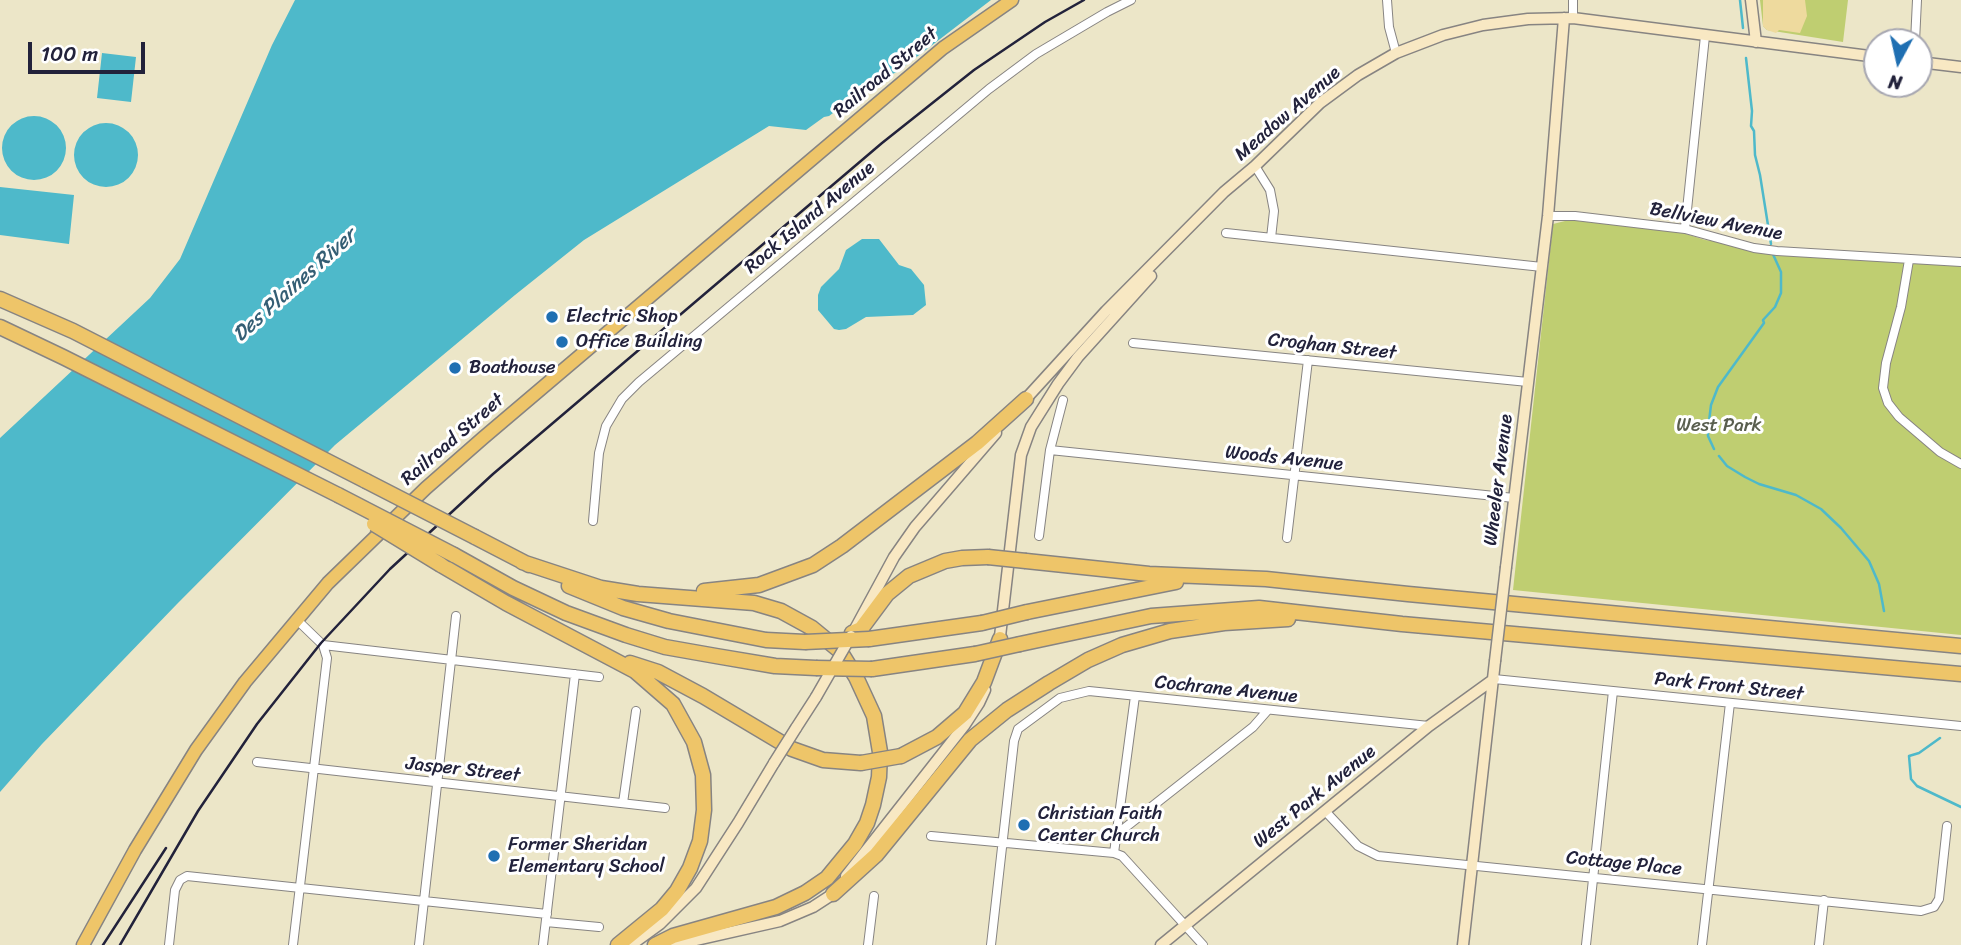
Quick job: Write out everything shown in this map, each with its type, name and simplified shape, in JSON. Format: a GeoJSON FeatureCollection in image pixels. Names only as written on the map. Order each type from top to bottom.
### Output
{"type":"FeatureCollection","features":[{"type":"Feature","properties":{"kind":"highway"},"geometry":{"type":"LineString","coordinates":[[0,299],[85,337],[579,591],[623,608],[669,621],[766,640],[805,642],[869,639],[982,623],[1105,594],[1201,577]]}},
{"type":"Feature","properties":{"kind":"highway"},"geometry":{"type":"LineString","coordinates":[[0,327],[338,495],[513,588],[566,613],[665,647],[775,666],[872,669],[975,654],[1151,616],[1259,608],[1402,624],[1961,674]]}},
{"type":"Feature","properties":{"kind":"highway"},"geometry":{"type":"LineString","coordinates":[[638,593],[717,590],[759,585],[813,565],[842,546],[976,443],[1026,399]]}},
{"type":"Feature","properties":{"kind":"highway"},"geometry":{"type":"LineString","coordinates":[[338,495],[361,515],[441,565],[506,603],[635,671],[673,704],[694,742],[703,775],[704,810],[700,842],[677,891],[662,909],[618,945]]}},
{"type":"Feature","properties":{"kind":"highway"},"geometry":{"type":"LineString","coordinates":[[852,633],[861,629],[887,594],[909,576],[927,566],[945,561],[988,557],[1149,574],[1266,579],[1961,646]]}},
{"type":"Feature","properties":{"kind":"highway"},"geometry":{"type":"LineString","coordinates":[[522,562],[601,588],[754,603],[782,611],[812,628],[840,651],[856,677],[874,716],[880,752],[876,792],[867,822],[844,859],[827,878],[805,894],[776,907],[673,936],[655,945]]}},
{"type":"Feature","properties":{"kind":"highway"},"geometry":{"type":"LineString","coordinates":[[833,894],[876,855],[970,740],[1007,710],[1088,660],[1122,645],[1170,631],[1224,622],[1278,619],[1402,624]]}},
{"type":"Feature","properties":{"kind":"highway"},"geometry":{"type":"LineString","coordinates":[[615,660],[658,672],[808,756],[861,763],[901,756],[937,737],[965,712],[984,682],[1000,639]]}},
{"type":"Feature","properties":{"kind":"main road","name":"Railroad Street"},"geometry":{"type":"LineString","coordinates":[[83,945],[135,850],[196,750],[245,682],[336,575],[426,488],[483,438],[943,48],[1012,0]]}},
{"type":"Feature","properties":{"kind":"street","name":"Rock Island Avenue"},"geometry":{"type":"LineString","coordinates":[[593,521],[599,453],[606,426],[622,399],[639,382],[989,89],[1036,54],[1131,0]]}},
{"type":"Feature","properties":{"kind":"street"},"geometry":{"type":"LineString","coordinates":[[1387,0],[1389,27],[1396,53]]}},
{"type":"Feature","properties":{"kind":"street","name":"Wheeler Avenue"},"geometry":{"type":"LineString","coordinates":[[1463,945],[1548,216],[1568,18],[1573,0]]}},
{"type":"Feature","properties":{"kind":"street"},"geometry":{"type":"LineString","coordinates":[[1751,0],[1756,42]]}},
{"type":"Feature","properties":{"kind":"street"},"geometry":{"type":"LineString","coordinates":[[1916,28],[1917,0]]}},
{"type":"Feature","properties":{"kind":"street","name":"Meadow Avenue"},"geometry":{"type":"LineString","coordinates":[[1191,228],[1224,192],[1320,103],[1358,75],[1396,53],[1443,35],[1483,25],[1528,19],[1568,18],[1863,55]]}},
{"type":"Feature","properties":{"kind":"street"},"geometry":{"type":"LineString","coordinates":[[1685,229],[1705,36]]}},
{"type":"Feature","properties":{"kind":"street"},"geometry":{"type":"LineString","coordinates":[[1933,64],[1961,67]]}},
{"type":"Feature","properties":{"kind":"street"},"geometry":{"type":"LineString","coordinates":[[1255,166],[1270,190],[1274,211],[1271,238]]}},
{"type":"Feature","properties":{"kind":"street","name":"Bellview Avenue"},"geometry":{"type":"LineString","coordinates":[[1548,216],[1575,215],[1685,229],[1754,248],[1961,262]]}},
{"type":"Feature","properties":{"kind":"street"},"geometry":{"type":"LineString","coordinates":[[631,945],[660,924],[696,888],[816,697],[894,557],[915,527],[1106,311],[1191,228]]}},
{"type":"Feature","properties":{"kind":"street"},"geometry":{"type":"LineString","coordinates":[[674,945],[780,921],[833,894],[979,703],[1000,639],[1021,455],[1031,427],[1078,357],[1191,228]]}},
{"type":"Feature","properties":{"kind":"street"},"geometry":{"type":"LineString","coordinates":[[1226,233],[1542,267]]}},
{"type":"Feature","properties":{"kind":"street"},"geometry":{"type":"LineString","coordinates":[[1909,260],[1883,388],[1888,403],[1899,417],[1940,452],[1961,464]]}},
{"type":"Feature","properties":{"kind":"street","name":"Croghan Street"},"geometry":{"type":"LineString","coordinates":[[1133,343],[1528,382]]}},
{"type":"Feature","properties":{"kind":"street"},"geometry":{"type":"LineString","coordinates":[[1287,538],[1308,360]]}},
{"type":"Feature","properties":{"kind":"street"},"geometry":{"type":"LineString","coordinates":[[1039,536],[1050,450],[1063,400]]}},
{"type":"Feature","properties":{"kind":"street","name":"Woods Avenue"},"geometry":{"type":"LineString","coordinates":[[1050,450],[1514,498]]}},
{"type":"Feature","properties":{"kind":"street"},"geometry":{"type":"LineString","coordinates":[[419,945],[456,616]]}},
{"type":"Feature","properties":{"kind":"street"},"geometry":{"type":"LineString","coordinates":[[293,945],[327,658],[323,645],[296,619]]}},
{"type":"Feature","properties":{"kind":"street"},"geometry":{"type":"LineString","coordinates":[[323,645],[599,677]]}},
{"type":"Feature","properties":{"kind":"street"},"geometry":{"type":"LineString","coordinates":[[542,945],[575,674]]}},
{"type":"Feature","properties":{"kind":"street","name":"Park Front Street"},"geometry":{"type":"LineString","coordinates":[[1494,679],[1961,726]]}},
{"type":"Feature","properties":{"kind":"street","name":"West Park Avenue"},"geometry":{"type":"LineString","coordinates":[[1161,945],[1429,726],[1494,679]]}},
{"type":"Feature","properties":{"kind":"street","name":"Cochrane Avenue"},"geometry":{"type":"LineString","coordinates":[[1002,844],[1014,741],[1018,729],[1060,698],[1075,692],[1089,691],[1429,726]]}},
{"type":"Feature","properties":{"kind":"street"},"geometry":{"type":"LineString","coordinates":[[1586,945],[1614,691]]}},
{"type":"Feature","properties":{"kind":"street"},"geometry":{"type":"LineString","coordinates":[[1114,853],[1135,696]]}},
{"type":"Feature","properties":{"kind":"street"},"geometry":{"type":"LineString","coordinates":[[1702,945],[1730,703]]}},
{"type":"Feature","properties":{"kind":"street"},"geometry":{"type":"LineString","coordinates":[[623,803],[636,710]]}},
{"type":"Feature","properties":{"kind":"street"},"geometry":{"type":"LineString","coordinates":[[1116,834],[1254,727],[1267,710]]}},
{"type":"Feature","properties":{"kind":"street","name":"Jasper Street"},"geometry":{"type":"LineString","coordinates":[[257,762],[665,808]]}},
{"type":"Feature","properties":{"kind":"street","name":"Cottage Place"},"geometry":{"type":"LineString","coordinates":[[1326,812],[1358,846],[1378,856],[1921,911],[1934,907],[1939,899],[1947,826]]}},
{"type":"Feature","properties":{"kind":"street"},"geometry":{"type":"LineString","coordinates":[[931,836],[1114,853],[1122,856],[1203,945]]}},
{"type":"Feature","properties":{"kind":"street"},"geometry":{"type":"LineString","coordinates":[[991,945],[1002,844]]}},
{"type":"Feature","properties":{"kind":"street"},"geometry":{"type":"LineString","coordinates":[[169,945],[175,891],[180,880],[187,876],[424,900],[598,927]]}},
{"type":"Feature","properties":{"kind":"street"},"geometry":{"type":"LineString","coordinates":[[868,945],[874,896]]}},
{"type":"Feature","properties":{"kind":"street"},"geometry":{"type":"LineString","coordinates":[[1819,945],[1824,900]]}},
{"type":"Feature","properties":{"kind":"green space"},"geometry":{"type":"Polygon","coordinates":[[[1760,0],[1848,0],[1843,42],[1767,30],[1763,26],[1760,0]]]}},
{"type":"Feature","properties":{"kind":"green space","name":"West Park"},"geometry":{"type":"Polygon","coordinates":[[[1569,220],[1680,232],[1705,240],[1818,254],[1961,265],[1961,635],[1513,590],[1553,224],[1569,220]]]}},
{"type":"Feature","properties":{"kind":"sand"},"geometry":{"type":"Polygon","coordinates":[[[1763,0],[1805,0],[1807,16],[1800,33],[1779,30],[1776,33],[1767,30],[1763,26],[1763,0]]]}},
{"type":"Feature","properties":{"kind":"water","name":"Des Plaines River"},"geometry":{"type":"Polygon","coordinates":[[[295,0],[991,0],[897,72],[876,81],[829,116],[806,130],[769,126],[584,240],[515,295],[335,445],[177,604],[42,744],[0,792],[0,438],[150,298],[180,259],[272,45],[295,0]]]}},
{"type":"Feature","properties":{"kind":"water"},"geometry":{"type":"Polygon","coordinates":[[[102,53],[136,57],[131,102],[97,98],[102,53]]]}},
{"type":"Feature","properties":{"kind":"water"},"geometry":{"type":"Polygon","coordinates":[[[34,116],[46,118],[57,125],[64,136],[64,160],[57,171],[46,178],[34,180],[22,178],[11,171],[4,160],[2,148],[4,136],[11,125],[22,118],[34,116]]]}},
{"type":"Feature","properties":{"kind":"water"},"geometry":{"type":"Polygon","coordinates":[[[106,123],[118,125],[129,132],[136,143],[136,167],[129,178],[118,185],[106,187],[94,185],[83,178],[76,167],[74,155],[76,143],[83,132],[94,125],[106,123]]]}},
{"type":"Feature","properties":{"kind":"water"},"geometry":{"type":"Polygon","coordinates":[[[0,187],[74,195],[69,244],[0,235],[0,187]]]}},
{"type":"Feature","properties":{"kind":"water"},"geometry":{"type":"Polygon","coordinates":[[[862,239],[879,239],[899,265],[911,269],[924,285],[926,305],[913,315],[866,317],[846,329],[834,329],[818,310],[818,295],[821,287],[839,269],[846,250],[862,239]]]}},
{"type":"Feature","properties":{"kind":"waterway"},"geometry":{"type":"LineString","coordinates":[[1740,0],[1743,28]]}},
{"type":"Feature","properties":{"kind":"waterway"},"geometry":{"type":"LineString","coordinates":[[1746,58],[1751,126],[1754,131],[1755,155],[1771,244]]}},
{"type":"Feature","properties":{"kind":"waterway"},"geometry":{"type":"LineString","coordinates":[[1714,449],[1708,430],[1711,405],[1718,387],[1764,323],[1763,320],[1775,307],[1781,293],[1781,272],[1772,252]]}},
{"type":"Feature","properties":{"kind":"waterway"},"geometry":{"type":"LineString","coordinates":[[1719,456],[1727,466],[1745,477],[1796,495],[1821,509],[1869,561],[1879,584],[1884,611]]}},
{"type":"Feature","properties":{"kind":"waterway"},"geometry":{"type":"LineString","coordinates":[[1940,738],[1919,753],[1909,756],[1911,779],[1917,786],[1961,807]]}},
{"type":"Feature","properties":{"kind":"railway"},"geometry":{"type":"LineString","coordinates":[[120,945],[198,811],[257,724],[321,643],[390,569],[493,474],[882,143],[974,70],[1045,22],[1084,0]]}},
{"type":"Feature","properties":{"kind":"railway"},"geometry":{"type":"LineString","coordinates":[[103,945],[166,848]]}},
{"type":"Feature","properties":{"kind":"place","name":"Electric Shop"},"geometry":{"type":"Point","coordinates":[552,317]}},
{"type":"Feature","properties":{"kind":"place","name":"Office Building"},"geometry":{"type":"Point","coordinates":[562,342]}},
{"type":"Feature","properties":{"kind":"place","name":"Boathouse"},"geometry":{"type":"Point","coordinates":[455,368]}},
{"type":"Feature","properties":{"kind":"place","name":"Christian Faith Center Church"},"geometry":{"type":"Point","coordinates":[1024,825]}},
{"type":"Feature","properties":{"kind":"place","name":"Former Sheridan Elementary School"},"geometry":{"type":"Point","coordinates":[494,856]}}]}
